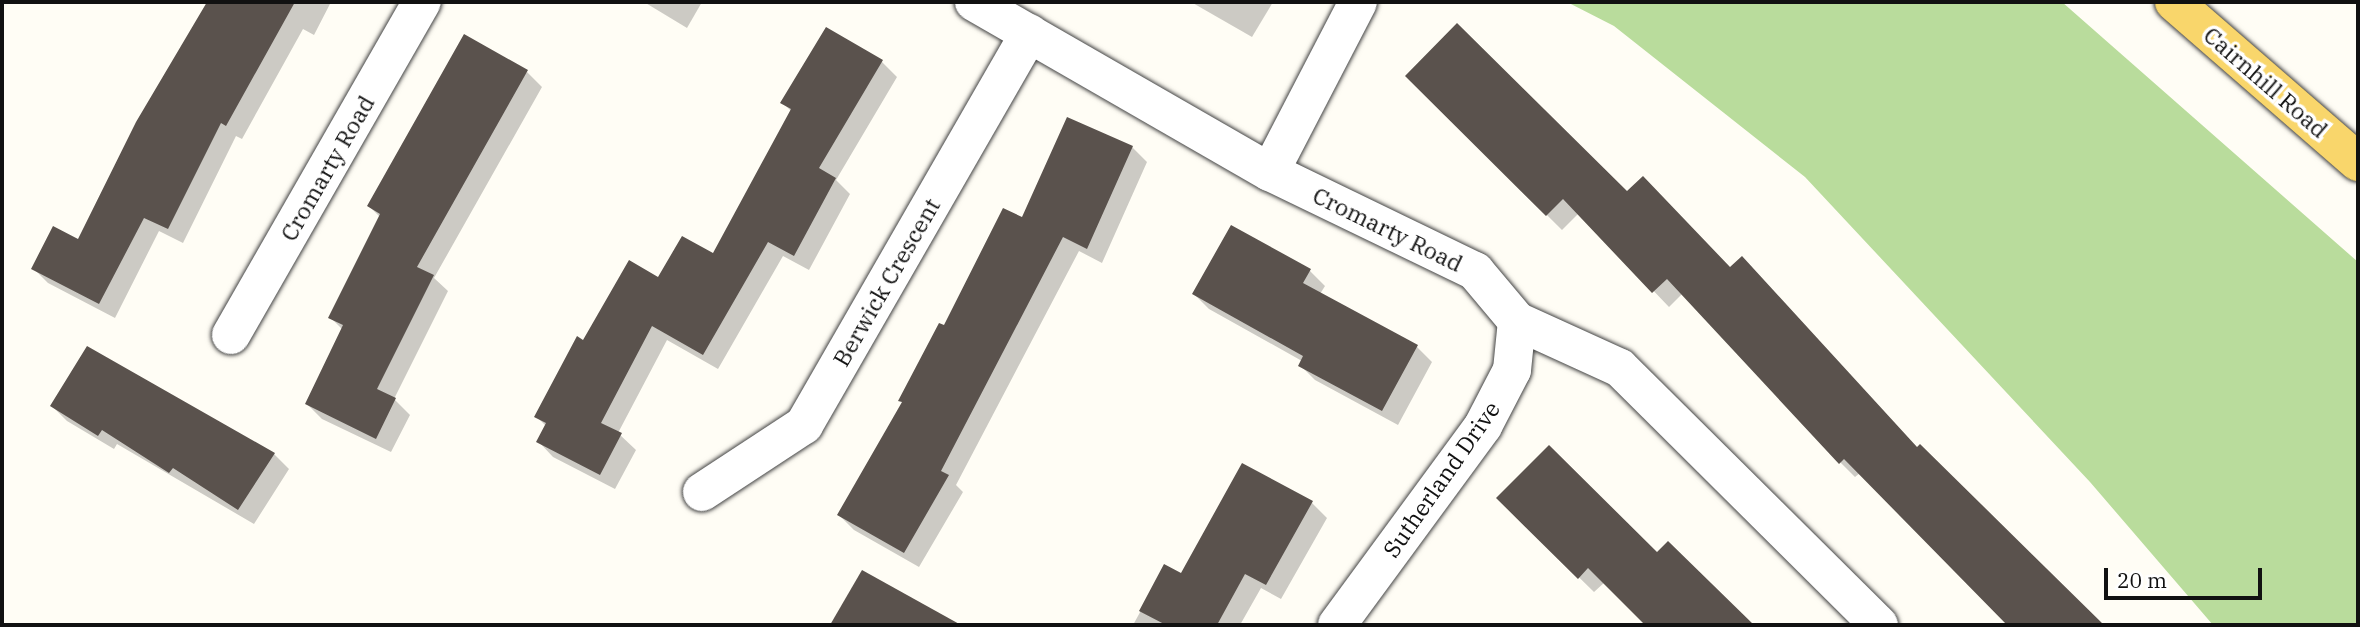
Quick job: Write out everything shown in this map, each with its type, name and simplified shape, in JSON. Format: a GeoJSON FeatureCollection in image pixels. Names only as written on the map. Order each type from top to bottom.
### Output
{"type":"FeatureCollection","features":[{"type":"Feature","properties":{"kind":"main road","name":"Cairnhill Road"},"geometry":{"type":"LineString","coordinates":[[2174,2],[2358,162]]}},
{"type":"Feature","properties":{"kind":"street","name":"Cromarty Road"},"geometry":{"type":"LineString","coordinates":[[231,335],[422,2]]}},
{"type":"Feature","properties":{"kind":"street","name":"Cromarty Road"},"geometry":{"type":"LineString","coordinates":[[974,2],[1270,172],[1475,271],[1517,321],[1620,368],[1879,625]]}},
{"type":"Feature","properties":{"kind":"street"},"geometry":{"type":"LineString","coordinates":[[1270,172],[1358,2]]}},
{"type":"Feature","properties":{"kind":"street","name":"Berwick Crescent"},"geometry":{"type":"LineString","coordinates":[[702,492],[804,425],[1029,33]]}},
{"type":"Feature","properties":{"kind":"street","name":"Sutherland Drive"},"geometry":{"type":"LineString","coordinates":[[1337,625],[1483,426],[1512,370],[1517,321]]}},
{"type":"Feature","properties":{"kind":"green space"},"geometry":{"type":"Polygon","coordinates":[[[1567,2],[2062,2],[2358,262],[2358,625],[2213,625],[2090,482],[1805,177],[1614,26],[1567,2]]]}},
{"type":"Feature","properties":{"kind":"building"},"geometry":{"type":"Polygon","coordinates":[[[207,2],[295,2],[226,126],[221,123],[168,229],[144,218],[99,304],[31,269],[53,226],[78,239],[136,122],[207,2]]]}},
{"type":"Feature","properties":{"kind":"building"},"geometry":{"type":"Polygon","coordinates":[[[1457,23],[1627,191],[1643,176],[1730,267],[1742,256],[1917,447],[1920,444],[2104,625],[2007,625],[1844,459],[1839,464],[1667,279],[1652,293],[1563,199],[1546,216],[1405,76],[1457,23]]]}},
{"type":"Feature","properties":{"kind":"building"},"geometry":{"type":"Polygon","coordinates":[[[826,27],[883,60],[819,168],[836,178],[794,256],[768,242],[703,355],[652,326],[601,423],[622,433],[600,475],[536,442],[546,423],[534,417],[577,336],[583,340],[629,260],[658,277],[682,236],[713,253],[791,109],[780,103],[826,27]]]}},
{"type":"Feature","properties":{"kind":"building"},"geometry":{"type":"Polygon","coordinates":[[[464,34],[528,70],[417,267],[434,275],[377,389],[396,398],[376,439],[305,404],[343,325],[328,318],[380,214],[367,206],[464,34]]]}},
{"type":"Feature","properties":{"kind":"building"},"geometry":{"type":"Polygon","coordinates":[[[1067,117],[1133,146],[1087,249],[1063,237],[941,471],[949,475],[904,553],[837,515],[902,402],[898,401],[939,323],[944,325],[1003,208],[1022,217],[1067,117]]]}},
{"type":"Feature","properties":{"kind":"building"},"geometry":{"type":"Polygon","coordinates":[[[1231,225],[1311,269],[1303,283],[1418,345],[1382,411],[1298,366],[1303,356],[1192,294],[1231,225]]]}},
{"type":"Feature","properties":{"kind":"building"},"geometry":{"type":"Polygon","coordinates":[[[87,346],[275,453],[238,510],[173,468],[169,473],[102,430],[98,436],[50,406],[87,346]]]}},
{"type":"Feature","properties":{"kind":"building"},"geometry":{"type":"Polygon","coordinates":[[[1549,445],[1657,552],[1668,541],[1754,625],[1645,625],[1588,568],[1578,579],[1496,498],[1549,445]]]}},
{"type":"Feature","properties":{"kind":"building"},"geometry":{"type":"Polygon","coordinates":[[[1242,463],[1313,501],[1266,585],[1245,574],[1217,625],[1166,625],[1139,611],[1164,564],[1181,573],[1242,463]]]}},
{"type":"Feature","properties":{"kind":"building"},"geometry":{"type":"Polygon","coordinates":[[[862,570],[961,625],[830,625],[862,570]]]}}]}
